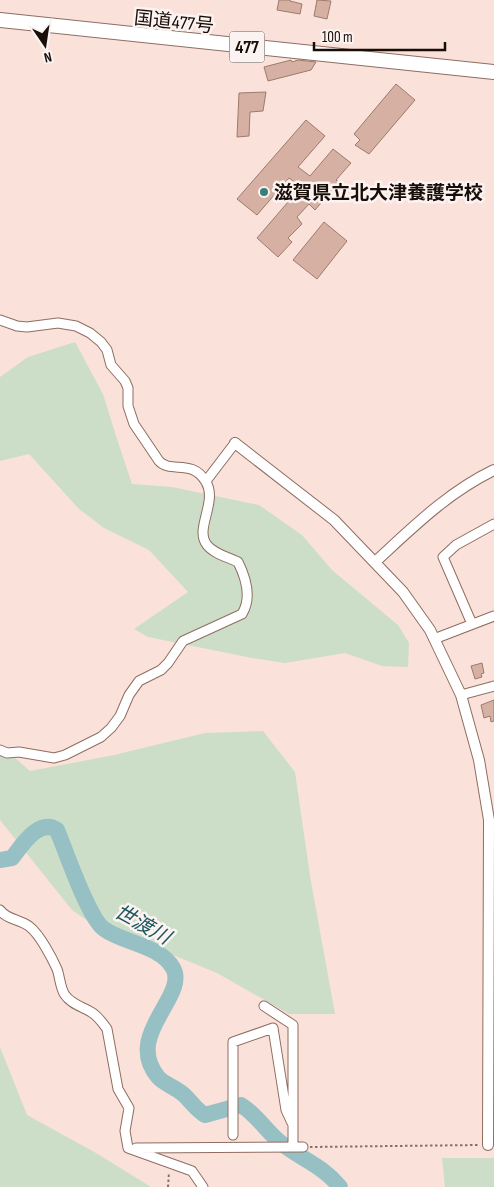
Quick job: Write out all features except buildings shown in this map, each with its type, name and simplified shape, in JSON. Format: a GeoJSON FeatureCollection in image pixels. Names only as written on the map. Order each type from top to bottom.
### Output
{"type":"FeatureCollection","features":[{"type":"Feature","properties":{"kind":"highway","name":"国道477号"},"geometry":{"type":"LineString","coordinates":[[0,20],[494,72]]}},
{"type":"Feature","properties":{"kind":"street"},"geometry":{"type":"LineString","coordinates":[[0,320],[17,326],[27,327],[58,323],[76,326],[90,333],[101,342],[107,350],[111,365],[125,381],[128,388],[128,406],[134,424],[159,461],[168,467],[186,467],[206,481],[210,501],[203,535],[207,545],[216,552],[238,562],[246,583],[247,600],[242,614],[183,641],[168,663],[160,670],[139,681],[129,695],[120,716],[111,728],[100,737],[65,755],[54,758],[19,752],[7,753],[0,750]]}},
{"type":"Feature","properties":{"kind":"street"},"geometry":{"type":"LineString","coordinates":[[206,481],[235,443],[334,520],[403,592],[430,630],[461,695],[479,760],[491,820],[491,1145]]}},
{"type":"Feature","properties":{"kind":"street"},"geometry":{"type":"LineString","coordinates":[[374,562],[444,500],[473,480],[494,470]]}},
{"type":"Feature","properties":{"kind":"street"},"geometry":{"type":"LineString","coordinates":[[472,624],[443,557],[456,545],[494,524]]}},
{"type":"Feature","properties":{"kind":"street"},"geometry":{"type":"LineString","coordinates":[[434,639],[494,616]]}},
{"type":"Feature","properties":{"kind":"street"},"geometry":{"type":"LineString","coordinates":[[461,695],[494,686]]}},
{"type":"Feature","properties":{"kind":"street"},"geometry":{"type":"LineString","coordinates":[[0,910],[4,916],[19,920],[34,931],[56,968],[64,995],[70,1001],[92,1013],[102,1021],[107,1029],[118,1089],[129,1108],[125,1131],[128,1148]]}},
{"type":"Feature","properties":{"kind":"street"},"geometry":{"type":"LineString","coordinates":[[264,1006],[293,1025],[293,1147]]}},
{"type":"Feature","properties":{"kind":"street"},"geometry":{"type":"LineString","coordinates":[[233,1135],[233,1042],[273,1028],[286,1110],[293,1125]]}},
{"type":"Feature","properties":{"kind":"street"},"geometry":{"type":"LineString","coordinates":[[128,1148],[303,1147]]}},
{"type":"Feature","properties":{"kind":"street"},"geometry":{"type":"LineString","coordinates":[[128,1148],[192,1171],[203,1187]]}},
{"type":"Feature","properties":{"kind":"path"},"geometry":{"type":"LineString","coordinates":[[303,1147],[491,1145]]}},
{"type":"Feature","properties":{"kind":"path"},"geometry":{"type":"LineString","coordinates":[[168,1187],[169,1170]]}},
{"type":"Feature","properties":{"kind":"green space"},"geometry":{"type":"Polygon","coordinates":[[[75,342],[103,394],[132,484],[172,487],[259,505],[302,535],[332,570],[398,625],[409,643],[408,667],[382,666],[345,653],[285,663],[148,637],[134,629],[188,592],[149,550],[104,528],[79,509],[29,454],[0,461],[0,377],[28,357],[75,342]]]}},
{"type":"Feature","properties":{"kind":"green space"},"geometry":{"type":"Polygon","coordinates":[[[263,731],[295,772],[310,876],[335,1014],[289,1014],[217,973],[85,919],[72,910],[0,820],[0,756],[6,750],[30,771],[114,755],[205,733],[263,731]]]}},
{"type":"Feature","properties":{"kind":"green space"},"geometry":{"type":"Polygon","coordinates":[[[0,1047],[27,1115],[96,1153],[151,1187],[0,1187],[0,1047]]]}},
{"type":"Feature","properties":{"kind":"green space"},"geometry":{"type":"Polygon","coordinates":[[[442,1158],[494,1158],[494,1187],[445,1187],[442,1158]]]}},
{"type":"Feature","properties":{"kind":"waterway","name":"世渡川"},"geometry":{"type":"LineString","coordinates":[[0,860],[12,858],[26,840],[37,830],[44,827],[57,830],[84,898],[98,922],[112,934],[159,954],[173,968],[176,979],[152,1031],[148,1046],[149,1061],[158,1077],[163,1082],[177,1089],[205,1115],[241,1105],[252,1113],[281,1143],[326,1173],[340,1187]]}},
{"type":"Feature","properties":{"kind":"place","name":"滋賀県立北大津養護学校"},"geometry":{"type":"Point","coordinates":[264,192]}}]}
